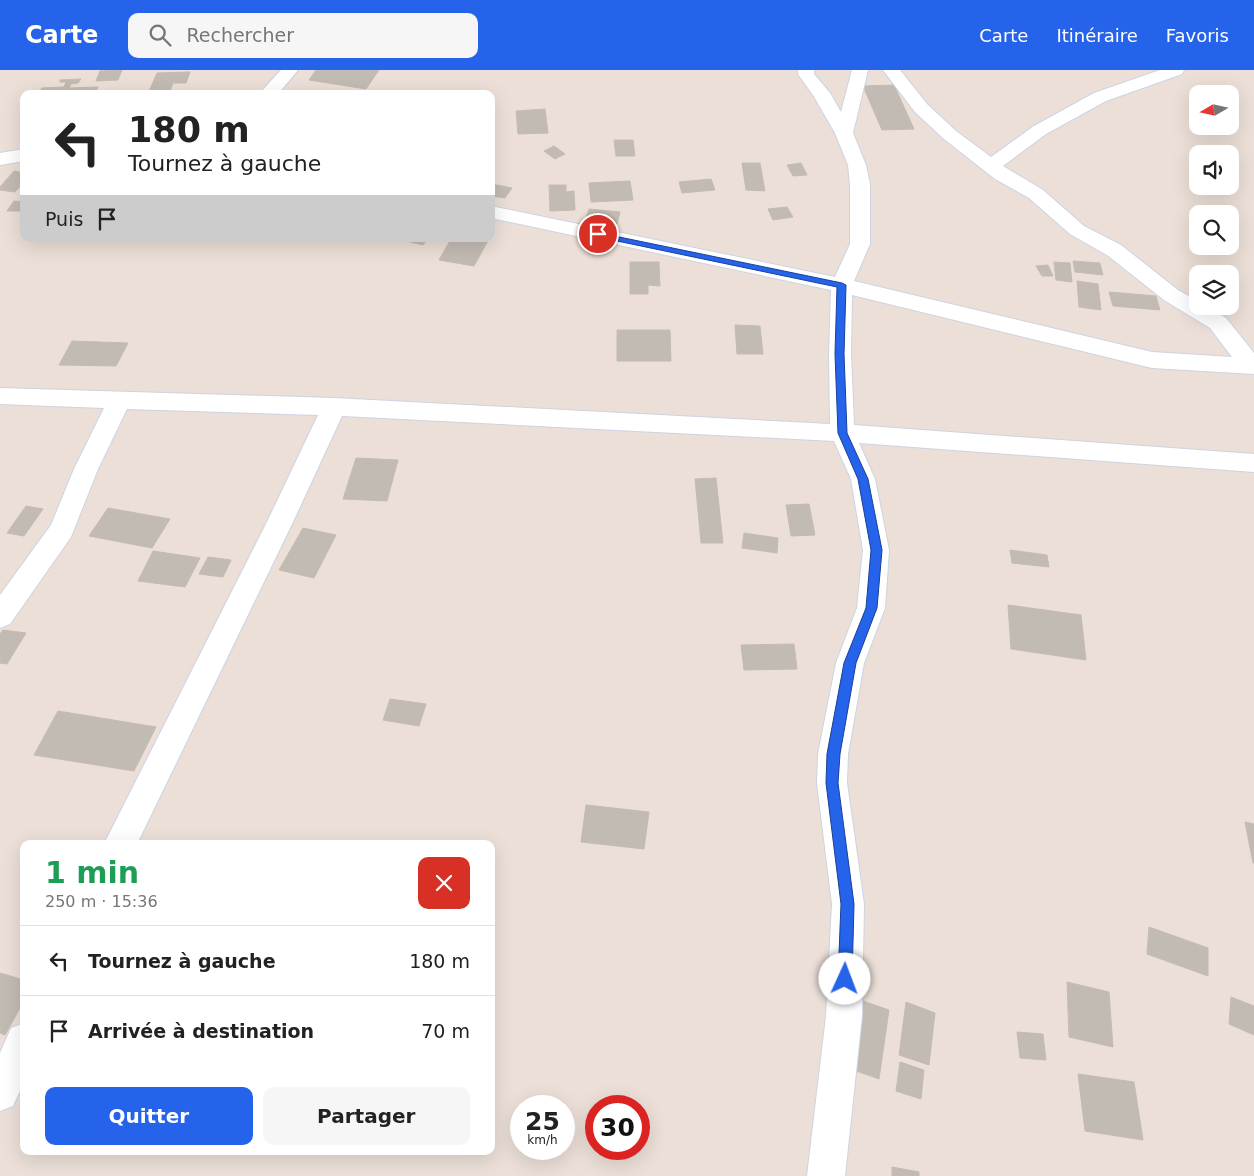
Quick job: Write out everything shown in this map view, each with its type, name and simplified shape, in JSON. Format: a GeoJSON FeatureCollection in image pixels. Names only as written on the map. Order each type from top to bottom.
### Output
{"type":"FeatureCollection","features":[{"type":"Feature","properties":{"kind":"street"},"geometry":{"type":"LineString","coordinates":[[272,90],[290,70]]}},
{"type":"Feature","properties":{"kind":"street"},"geometry":{"type":"LineString","coordinates":[[806,70],[806,74],[821,93],[844,133],[857,165],[860,184],[860,244],[842,285],[840,354],[842,433],[863,479],[876,550],[871,608],[850,663],[833,754],[832,783],[848,904],[844,1016],[826,1176]]}},
{"type":"Feature","properties":{"kind":"street"},"geometry":{"type":"LineString","coordinates":[[844,133],[860,70]]}},
{"type":"Feature","properties":{"kind":"street"},"geometry":{"type":"LineString","coordinates":[[891,70],[921,108],[950,135],[991,166],[1036,194],[1077,230],[1114,250],[1171,295],[1218,323],[1253,365]]}},
{"type":"Feature","properties":{"kind":"street"},"geometry":{"type":"LineString","coordinates":[[991,166],[1040,130],[1100,97],[1176,70]]}},
{"type":"Feature","properties":{"kind":"street"},"geometry":{"type":"LineString","coordinates":[[0,159],[20,156]]}},
{"type":"Feature","properties":{"kind":"street"},"geometry":{"type":"LineString","coordinates":[[495,213],[842,285],[926,307],[1152,360],[1253,365]]}},
{"type":"Feature","properties":{"kind":"street"},"geometry":{"type":"LineString","coordinates":[[0,396],[334,407],[842,433],[1254,463]]}},
{"type":"Feature","properties":{"kind":"street"},"geometry":{"type":"LineString","coordinates":[[0,616],[62,530],[86,469],[119,400]]}},
{"type":"Feature","properties":{"kind":"street"},"geometry":{"type":"LineString","coordinates":[[122,840],[280,522],[334,407]]}},
{"type":"Feature","properties":{"kind":"street"},"geometry":{"type":"LineString","coordinates":[[0,1093],[20,1050]]}},
{"type":"Feature","properties":{"kind":"building"},"geometry":{"type":"Polygon","coordinates":[[[122,70],[118,80],[96,81],[100,71],[122,70]]]}},
{"type":"Feature","properties":{"kind":"building"},"geometry":{"type":"Polygon","coordinates":[[[316,70],[379,70],[366,89],[309,80],[316,70]]]}},
{"type":"Feature","properties":{"kind":"building"},"geometry":{"type":"Polygon","coordinates":[[[190,72],[186,83],[173,83],[170,90],[150,90],[157,73],[190,72]]]}},
{"type":"Feature","properties":{"kind":"building"},"geometry":{"type":"Polygon","coordinates":[[[81,79],[78,83],[71,84],[69,88],[98,87],[97,90],[41,90],[42,88],[64,87],[66,82],[60,82],[60,80],[81,79]]]}},
{"type":"Feature","properties":{"kind":"building"},"geometry":{"type":"Polygon","coordinates":[[[894,85],[914,129],[882,130],[863,86],[894,85]]]}},
{"type":"Feature","properties":{"kind":"building"},"geometry":{"type":"Polygon","coordinates":[[[545,109],[548,133],[518,134],[516,111],[545,109]]]}},
{"type":"Feature","properties":{"kind":"building"},"geometry":{"type":"Polygon","coordinates":[[[614,140],[633,140],[635,156],[616,156],[614,140]]]}},
{"type":"Feature","properties":{"kind":"building"},"geometry":{"type":"Polygon","coordinates":[[[554,146],[565,154],[555,159],[544,151],[554,146]]]}},
{"type":"Feature","properties":{"kind":"building"},"geometry":{"type":"Polygon","coordinates":[[[742,163],[760,163],[765,191],[746,190],[742,163]]]}},
{"type":"Feature","properties":{"kind":"building"},"geometry":{"type":"Polygon","coordinates":[[[801,163],[807,175],[793,176],[787,165],[801,163]]]}},
{"type":"Feature","properties":{"kind":"building"},"geometry":{"type":"Polygon","coordinates":[[[14,171],[20,172],[20,186],[15,192],[0,190],[0,187],[14,171]]]}},
{"type":"Feature","properties":{"kind":"building"},"geometry":{"type":"Polygon","coordinates":[[[711,179],[715,190],[682,193],[679,182],[711,179]]]}},
{"type":"Feature","properties":{"kind":"building"},"geometry":{"type":"Polygon","coordinates":[[[630,181],[633,200],[591,202],[589,183],[630,181]]]}},
{"type":"Feature","properties":{"kind":"building"},"geometry":{"type":"Polygon","coordinates":[[[495,185],[512,188],[505,198],[495,197],[495,185]]]}},
{"type":"Feature","properties":{"kind":"building"},"geometry":{"type":"Polygon","coordinates":[[[549,185],[566,185],[566,192],[574,191],[575,210],[550,211],[549,185]]]}},
{"type":"Feature","properties":{"kind":"building"},"geometry":{"type":"Polygon","coordinates":[[[14,201],[20,202],[20,211],[7,211],[14,201]]]}},
{"type":"Feature","properties":{"kind":"building"},"geometry":{"type":"Polygon","coordinates":[[[787,207],[793,217],[773,220],[768,209],[787,207]]]}},
{"type":"Feature","properties":{"kind":"building"},"geometry":{"type":"Polygon","coordinates":[[[589,209],[620,212],[617,224],[585,221],[589,209]]]}},
{"type":"Feature","properties":{"kind":"building"},"geometry":{"type":"Polygon","coordinates":[[[410,242],[426,242],[423,245],[410,242]]]}},
{"type":"Feature","properties":{"kind":"building"},"geometry":{"type":"Polygon","coordinates":[[[449,242],[487,242],[474,266],[439,260],[449,242]]]}},
{"type":"Feature","properties":{"kind":"building"},"geometry":{"type":"Polygon","coordinates":[[[1073,261],[1100,263],[1103,275],[1075,272],[1073,261]]]}},
{"type":"Feature","properties":{"kind":"building"},"geometry":{"type":"Polygon","coordinates":[[[630,262],[659,262],[660,286],[648,285],[648,294],[630,294],[630,262]]]}},
{"type":"Feature","properties":{"kind":"building"},"geometry":{"type":"Polygon","coordinates":[[[1054,262],[1070,263],[1072,282],[1056,280],[1054,262]]]}},
{"type":"Feature","properties":{"kind":"building"},"geometry":{"type":"Polygon","coordinates":[[[1048,265],[1053,276],[1042,276],[1036,266],[1048,265]]]}},
{"type":"Feature","properties":{"kind":"building"},"geometry":{"type":"Polygon","coordinates":[[[1077,281],[1098,284],[1101,310],[1079,307],[1077,281]]]}},
{"type":"Feature","properties":{"kind":"building"},"geometry":{"type":"Polygon","coordinates":[[[1109,292],[1156,296],[1160,310],[1113,306],[1109,292]]]}},
{"type":"Feature","properties":{"kind":"building"},"geometry":{"type":"Polygon","coordinates":[[[735,325],[760,326],[763,354],[737,354],[735,325]]]}},
{"type":"Feature","properties":{"kind":"building"},"geometry":{"type":"Polygon","coordinates":[[[617,330],[670,330],[671,361],[617,361],[617,330]]]}},
{"type":"Feature","properties":{"kind":"building"},"geometry":{"type":"Polygon","coordinates":[[[72,341],[128,343],[116,366],[59,365],[72,341]]]}},
{"type":"Feature","properties":{"kind":"building"},"geometry":{"type":"Polygon","coordinates":[[[356,458],[398,460],[387,501],[343,499],[356,458]]]}},
{"type":"Feature","properties":{"kind":"building"},"geometry":{"type":"Polygon","coordinates":[[[716,478],[723,543],[701,543],[695,479],[716,478]]]}},
{"type":"Feature","properties":{"kind":"building"},"geometry":{"type":"Polygon","coordinates":[[[809,504],[815,535],[791,536],[786,505],[809,504]]]}},
{"type":"Feature","properties":{"kind":"building"},"geometry":{"type":"Polygon","coordinates":[[[26,506],[43,509],[24,536],[7,533],[26,506]]]}},
{"type":"Feature","properties":{"kind":"building"},"geometry":{"type":"Polygon","coordinates":[[[108,508],[170,519],[152,548],[89,536],[108,508]]]}},
{"type":"Feature","properties":{"kind":"building"},"geometry":{"type":"Polygon","coordinates":[[[303,528],[336,535],[314,578],[279,570],[303,528]]]}},
{"type":"Feature","properties":{"kind":"building"},"geometry":{"type":"Polygon","coordinates":[[[744,533],[778,538],[777,553],[742,548],[744,533]]]}},
{"type":"Feature","properties":{"kind":"building"},"geometry":{"type":"Polygon","coordinates":[[[1010,550],[1047,555],[1049,567],[1012,563],[1010,550]]]}},
{"type":"Feature","properties":{"kind":"building"},"geometry":{"type":"Polygon","coordinates":[[[153,551],[200,558],[185,587],[138,581],[153,551]]]}},
{"type":"Feature","properties":{"kind":"building"},"geometry":{"type":"Polygon","coordinates":[[[208,557],[231,560],[223,577],[199,574],[208,557]]]}},
{"type":"Feature","properties":{"kind":"building"},"geometry":{"type":"Polygon","coordinates":[[[1008,605],[1081,615],[1086,660],[1011,649],[1008,605]]]}},
{"type":"Feature","properties":{"kind":"building"},"geometry":{"type":"Polygon","coordinates":[[[3,630],[26,633],[7,664],[0,663],[0,634],[3,630]]]}},
{"type":"Feature","properties":{"kind":"building"},"geometry":{"type":"Polygon","coordinates":[[[794,644],[797,669],[744,670],[741,645],[794,644]]]}},
{"type":"Feature","properties":{"kind":"building"},"geometry":{"type":"Polygon","coordinates":[[[390,699],[426,704],[419,726],[383,720],[390,699]]]}},
{"type":"Feature","properties":{"kind":"building"},"geometry":{"type":"Polygon","coordinates":[[[58,711],[156,727],[134,771],[34,755],[58,711]]]}},
{"type":"Feature","properties":{"kind":"building"},"geometry":{"type":"Polygon","coordinates":[[[586,805],[649,812],[644,849],[581,842],[586,805]]]}},
{"type":"Feature","properties":{"kind":"building"},"geometry":{"type":"Polygon","coordinates":[[[1245,822],[1254,824],[1254,863],[1253,863],[1245,822]]]}},
{"type":"Feature","properties":{"kind":"building"},"geometry":{"type":"Polygon","coordinates":[[[1149,927],[1208,948],[1208,976],[1147,954],[1149,927]]]}},
{"type":"Feature","properties":{"kind":"building"},"geometry":{"type":"Polygon","coordinates":[[[0,973],[20,979],[20,1008],[5,1035],[0,1033],[0,973]]]}},
{"type":"Feature","properties":{"kind":"building"},"geometry":{"type":"Polygon","coordinates":[[[1067,982],[1109,992],[1113,1047],[1069,1037],[1067,982]]]}},
{"type":"Feature","properties":{"kind":"building"},"geometry":{"type":"Polygon","coordinates":[[[1231,997],[1254,1006],[1254,1035],[1229,1024],[1231,997]]]}},
{"type":"Feature","properties":{"kind":"building"},"geometry":{"type":"Polygon","coordinates":[[[860,1000],[889,1010],[879,1079],[848,1068],[860,1000]]]}},
{"type":"Feature","properties":{"kind":"building"},"geometry":{"type":"Polygon","coordinates":[[[906,1002],[935,1013],[929,1065],[899,1055],[906,1002]]]}},
{"type":"Feature","properties":{"kind":"building"},"geometry":{"type":"Polygon","coordinates":[[[1017,1032],[1043,1034],[1046,1060],[1020,1058],[1017,1032]]]}},
{"type":"Feature","properties":{"kind":"building"},"geometry":{"type":"Polygon","coordinates":[[[900,1062],[924,1070],[921,1099],[896,1091],[900,1062]]]}},
{"type":"Feature","properties":{"kind":"building"},"geometry":{"type":"Polygon","coordinates":[[[1078,1074],[1134,1082],[1143,1140],[1085,1131],[1078,1074]]]}},
{"type":"Feature","properties":{"kind":"building"},"geometry":{"type":"Polygon","coordinates":[[[892,1167],[919,1172],[919,1176],[892,1176],[892,1167]]]}},
{"type":"Feature","properties":{"kind":"route"},"geometry":{"type":"LineString","coordinates":[[598,234],[842,285],[840,354],[842,433],[863,479],[876,550],[871,608],[850,663],[833,754],[832,783],[848,904],[845,979]]}}]}
